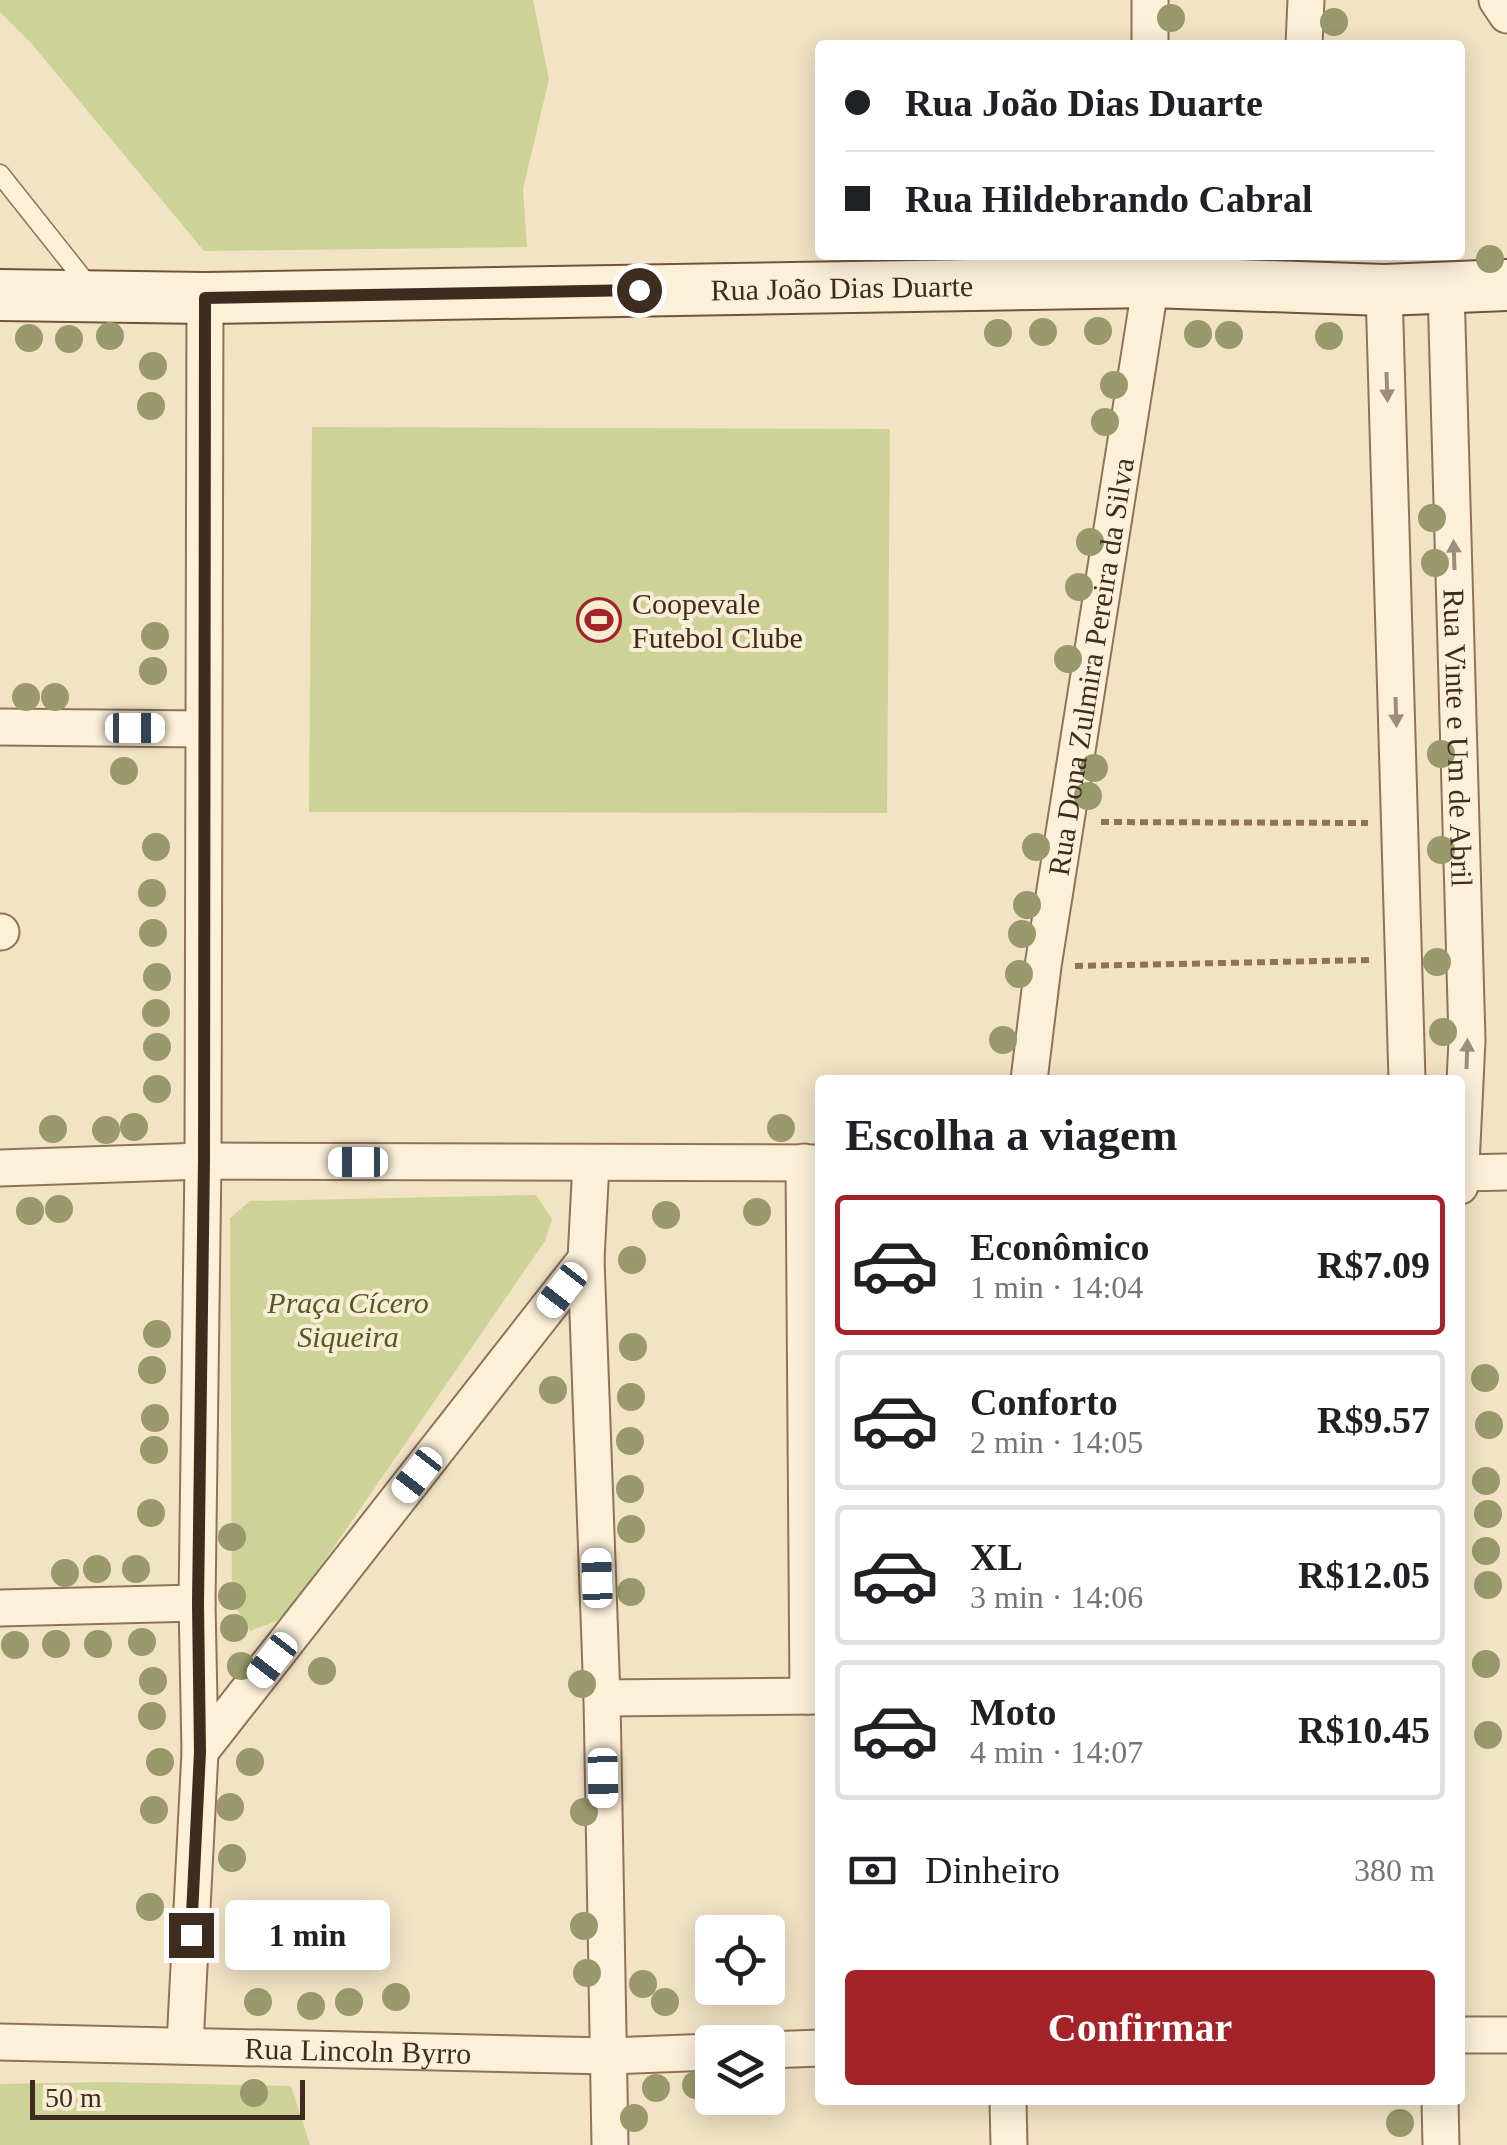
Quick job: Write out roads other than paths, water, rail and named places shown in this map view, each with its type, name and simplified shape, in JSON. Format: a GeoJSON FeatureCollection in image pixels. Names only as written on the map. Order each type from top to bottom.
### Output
{"type":"FeatureCollection","features":[{"type":"Feature","properties":{"kind":"street"},"geometry":{"type":"LineString","coordinates":[[1150,0],[1150,40]]}},
{"type":"Feature","properties":{"kind":"street"},"geometry":{"type":"LineString","coordinates":[[1304,40],[1306,0]]}},
{"type":"Feature","properties":{"kind":"street"},"geometry":{"type":"LineString","coordinates":[[1498,0],[1507,14]]}},
{"type":"Feature","properties":{"kind":"street","name":"Rua João Dias Duarte"},"geometry":{"type":"LineString","coordinates":[[0,296],[205,298],[1151,268],[1297,272],[1384,290],[1507,285]]}},
{"type":"Feature","properties":{"kind":"street","name":"Rua Dona Zulmira Pereira da Silva"},"geometry":{"type":"LineString","coordinates":[[1030,1075],[1151,268]]}},
{"type":"Feature","properties":{"kind":"street","name":"Rua Vinte e Um de Abril"},"geometry":{"type":"LineString","coordinates":[[1446,288],[1467,1040],[1465,1086]]}},
{"type":"Feature","properties":{"kind":"street","name":"Rua Vinte e Um de Abril"},"geometry":{"type":"LineString","coordinates":[[1384,290],[1407,1075]]}},
{"type":"Feature","properties":{"kind":"street"},"geometry":{"type":"LineString","coordinates":[[186,2045],[200,1752],[205,298]]}},
{"type":"Feature","properties":{"kind":"street"},"geometry":{"type":"LineString","coordinates":[[0,727],[203,729]]}},
{"type":"Feature","properties":{"kind":"street"},"geometry":{"type":"LineString","coordinates":[[0,1168],[204,1161],[812,1162],[814,1696],[602,1698]]}},
{"type":"Feature","properties":{"kind":"street"},"geometry":{"type":"LineString","coordinates":[[591,1163],[586,1259],[602,1698],[610,2145]]}},
{"type":"Feature","properties":{"kind":"street"},"geometry":{"type":"LineString","coordinates":[[1465,1177],[1507,1172]]}},
{"type":"Feature","properties":{"kind":"street"},"geometry":{"type":"LineString","coordinates":[[200,1752],[586,1259]]}},
{"type":"Feature","properties":{"kind":"street"},"geometry":{"type":"LineString","coordinates":[[0,1608],[198,1603]]}},
{"type":"Feature","properties":{"kind":"street"},"geometry":{"type":"LineString","coordinates":[[1465,2036],[1507,2035]]}},
{"type":"Feature","properties":{"kind":"street","name":"Rua Lincoln Byrro"},"geometry":{"type":"LineString","coordinates":[[0,2042],[608,2056],[695,2053]]}},
{"type":"Feature","properties":{"kind":"street"},"geometry":{"type":"LineString","coordinates":[[785,2049],[815,2048]]}},
{"type":"Feature","properties":{"kind":"street"},"geometry":{"type":"LineString","coordinates":[[1008,2105],[1009,2145]]}},
{"type":"Feature","properties":{"kind":"street"},"geometry":{"type":"LineString","coordinates":[[1440,2105],[1440,2145]]}},
{"type":"Feature","properties":{"kind":"lane"},"geometry":{"type":"LineString","coordinates":[[0,174],[99,298]]}},
{"type":"Feature","properties":{"kind":"place","name":"Coopevale Futebol Clube"},"geometry":{"type":"Point","coordinates":[599,620]}},
{"type":"Feature","properties":{"kind":"park label","name":"Praça Cícero Siqueira"},"geometry":{"type":"Point","coordinates":[348,1319]}}]}
